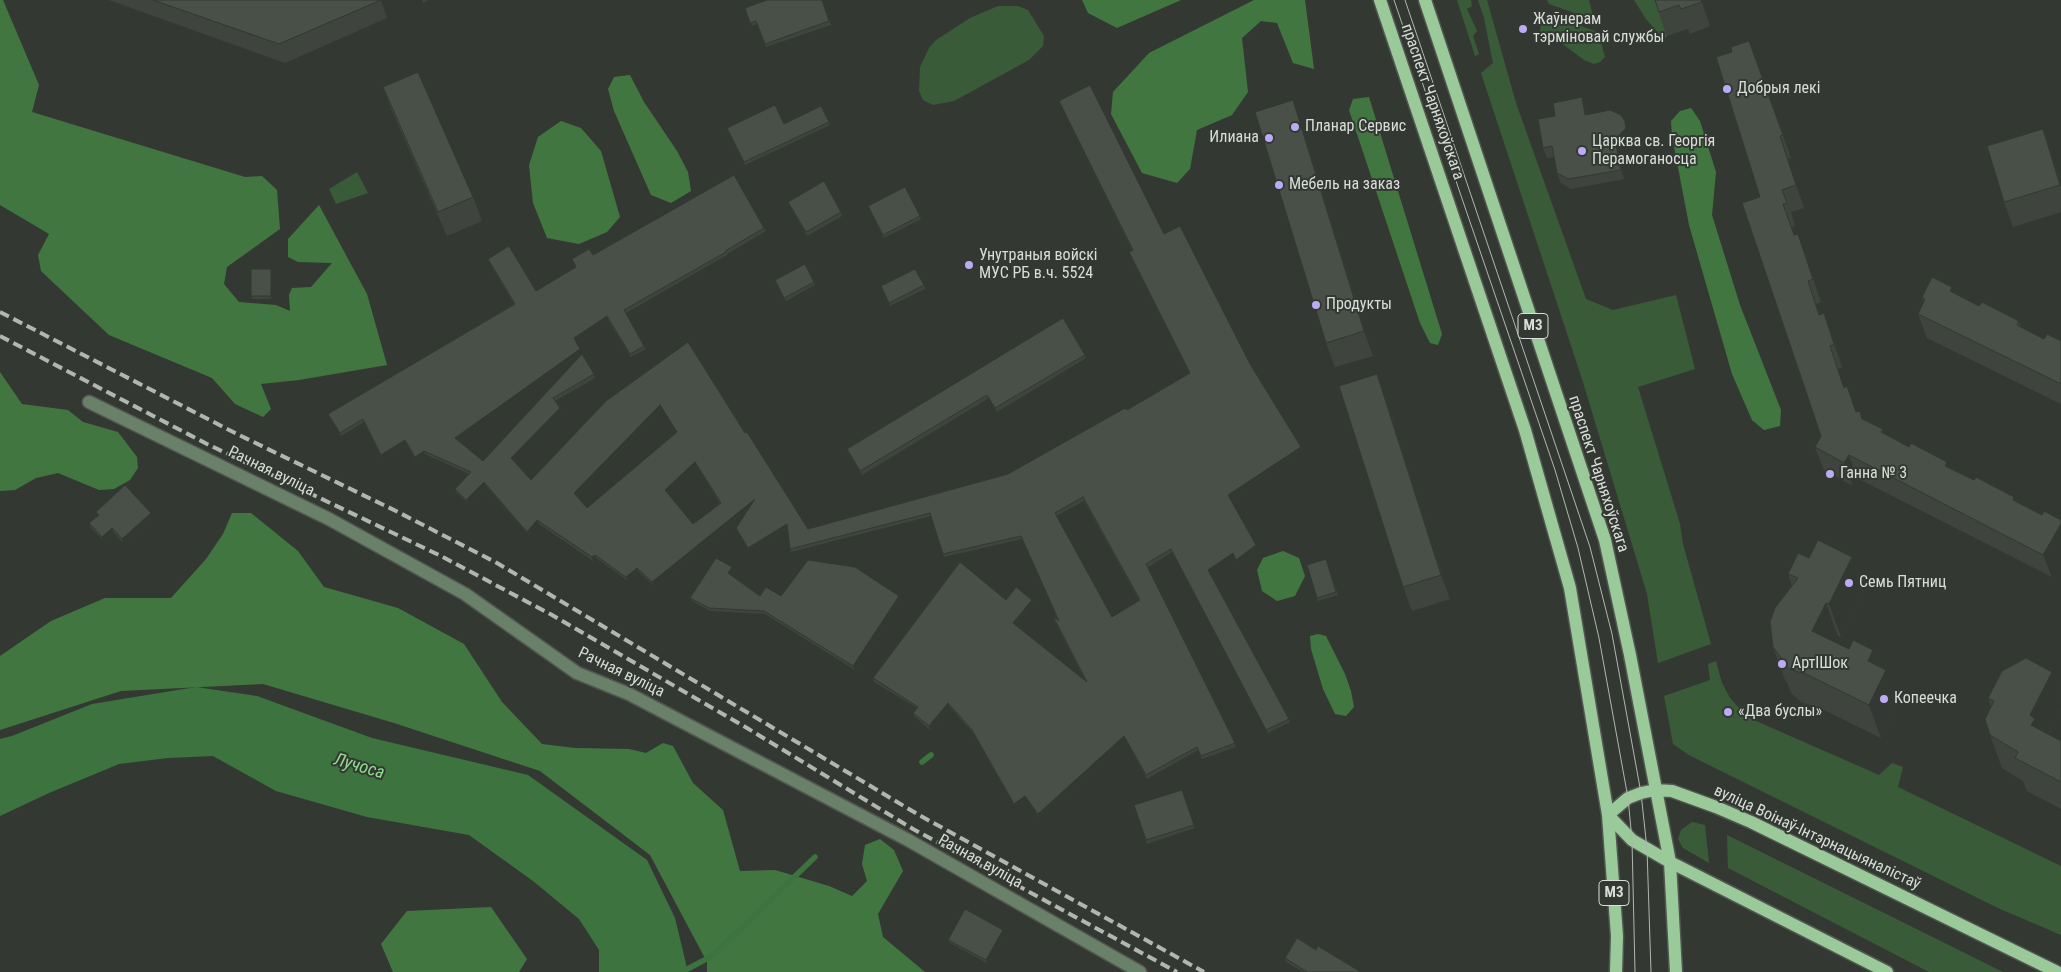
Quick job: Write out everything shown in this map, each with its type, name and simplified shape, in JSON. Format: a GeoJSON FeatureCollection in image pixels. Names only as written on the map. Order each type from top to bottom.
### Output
{"type":"FeatureCollection","features":[{"type":"Feature","properties":{"kind":"main road","name":"праспект Чарняхоўскага"},"geometry":{"type":"LineString","coordinates":[[1380,0],[1525,430],[1570,588],[1608,815],[1617,936],[1616,972]]}},
{"type":"Feature","properties":{"kind":"main road","name":"праспект Чарняхоўскага"},"geometry":{"type":"LineString","coordinates":[[1425,0],[1605,540],[1630,655],[1670,862],[1676,972]]}},
{"type":"Feature","properties":{"kind":"main road","name":"вуліца Воінаў-Інтэрнацыяналістаў"},"geometry":{"type":"LineString","coordinates":[[1608,815],[1628,798],[1655,790],[1672,791],[1751,822],[2057,972]]}},
{"type":"Feature","properties":{"kind":"main road"},"geometry":{"type":"LineString","coordinates":[[1608,815],[1632,840],[1670,862],[1887,972]]}},
{"type":"Feature","properties":{"kind":"street","name":"Рачная вуліца"},"geometry":{"type":"LineString","coordinates":[[89,402],[330,519],[465,594],[578,673],[630,694],[908,840],[1140,972]]}},
{"type":"Feature","properties":{"kind":"shaded area"},"geometry":{"type":"Polygon","coordinates":[[[0,0],[3,0],[39,85],[32,112],[245,177],[262,176],[277,190],[280,229],[227,267],[224,284],[239,302],[276,305],[290,311],[289,295],[292,288],[311,287],[332,263],[298,262],[288,257],[288,239],[319,205],[367,294],[387,365],[299,380],[261,384],[271,409],[263,417],[235,404],[212,378],[109,335],[41,271],[38,255],[49,234],[0,205],[0,0]]]}},
{"type":"Feature","properties":{"kind":"shaded area"},"geometry":{"type":"Polygon","coordinates":[[[1082,0],[1181,0],[1117,28],[1088,13],[1082,0]]]}},
{"type":"Feature","properties":{"kind":"shaded area"},"geometry":{"type":"Polygon","coordinates":[[[1254,0],[1305,0],[1314,69],[1293,63],[1277,23],[1261,21],[1242,38],[1248,92],[1232,115],[1197,130],[1190,169],[1177,183],[1142,173],[1111,114],[1113,92],[1149,53],[1254,0]]]}},
{"type":"Feature","properties":{"kind":"shaded area"},"geometry":{"type":"Polygon","coordinates":[[[1457,0],[1471,0],[1472,6],[1467,9],[1477,31],[1473,36],[1479,54],[1475,56],[1457,0]]]}},
{"type":"Feature","properties":{"kind":"shaded area"},"geometry":{"type":"Polygon","coordinates":[[[1478,0],[1487,0],[1516,103],[1586,299],[1613,310],[1676,295],[1695,369],[1638,387],[1680,524],[1683,544],[1711,644],[1658,663],[1647,594],[1582,379],[1481,73],[1493,63],[1484,18],[1478,0]]]}},
{"type":"Feature","properties":{"kind":"shaded area"},"geometry":{"type":"Polygon","coordinates":[[[1547,0],[1589,0],[1594,20],[1549,4],[1547,0]]]}},
{"type":"Feature","properties":{"kind":"shaded area"},"geometry":{"type":"Polygon","coordinates":[[[1634,0],[1655,0],[1667,36],[1664,40],[1646,19],[1634,0]]]}},
{"type":"Feature","properties":{"kind":"shaded area"},"geometry":{"type":"Polygon","coordinates":[[[998,6],[1018,6],[1028,10],[1044,36],[1043,46],[1029,60],[954,101],[933,105],[923,100],[919,91],[920,67],[929,48],[936,40],[970,18],[998,6]]]}},
{"type":"Feature","properties":{"kind":"shaded area"},"geometry":{"type":"Polygon","coordinates":[[[1544,13],[1598,32],[1605,57],[1600,62],[1594,64],[1584,60],[1556,39],[1539,34],[1544,13]]]}},
{"type":"Feature","properties":{"kind":"shaded area"},"geometry":{"type":"Polygon","coordinates":[[[630,75],[644,102],[677,151],[688,172],[691,191],[671,203],[651,195],[614,111],[608,89],[614,77],[630,75]]]}},
{"type":"Feature","properties":{"kind":"shaded area"},"geometry":{"type":"Polygon","coordinates":[[[1369,97],[1442,334],[1438,345],[1430,343],[1420,323],[1349,110],[1353,99],[1369,97]]]}},
{"type":"Feature","properties":{"kind":"shaded area"},"geometry":{"type":"Polygon","coordinates":[[[1691,108],[1700,121],[1716,172],[1712,215],[1740,305],[1781,410],[1780,426],[1764,430],[1752,420],[1732,374],[1689,225],[1672,136],[1671,121],[1680,111],[1691,108]]]}},
{"type":"Feature","properties":{"kind":"shaded area"},"geometry":{"type":"Polygon","coordinates":[[[561,121],[581,128],[601,151],[620,217],[607,232],[579,244],[547,238],[533,203],[529,165],[538,137],[561,121]]]}},
{"type":"Feature","properties":{"kind":"shaded area"},"geometry":{"type":"Polygon","coordinates":[[[357,172],[368,193],[336,204],[329,189],[357,172]]]}},
{"type":"Feature","properties":{"kind":"shaded area"},"geometry":{"type":"Polygon","coordinates":[[[0,372],[22,404],[68,410],[83,422],[118,432],[137,457],[138,468],[130,480],[114,489],[99,490],[58,473],[36,478],[15,490],[0,491],[0,372]]]}},
{"type":"Feature","properties":{"kind":"shaded area"},"geometry":{"type":"Polygon","coordinates":[[[232,513],[251,513],[298,551],[324,587],[398,608],[464,644],[502,702],[542,744],[575,748],[629,749],[646,753],[663,743],[673,746],[693,783],[723,810],[740,871],[775,870],[829,886],[852,896],[867,881],[862,864],[865,845],[880,839],[894,850],[903,871],[878,914],[883,937],[925,972],[707,972],[707,962],[650,855],[540,771],[394,723],[263,684],[121,691],[0,730],[0,656],[51,621],[105,598],[171,598],[206,559],[223,534],[232,513]]]}},
{"type":"Feature","properties":{"kind":"shaded area"},"geometry":{"type":"Polygon","coordinates":[[[1283,551],[1299,558],[1305,576],[1295,596],[1277,601],[1262,591],[1257,570],[1263,558],[1283,551]]]}},
{"type":"Feature","properties":{"kind":"shaded area"},"geometry":{"type":"Polygon","coordinates":[[[1318,634],[1326,636],[1345,674],[1351,691],[1354,707],[1346,716],[1335,714],[1323,689],[1311,649],[1310,636],[1318,634]]]}},
{"type":"Feature","properties":{"kind":"shaded area"},"geometry":{"type":"Polygon","coordinates":[[[1716,661],[1722,683],[1730,698],[1747,717],[1879,775],[1892,763],[1903,767],[1898,787],[2061,866],[2061,935],[1998,908],[1689,755],[1673,744],[1664,696],[1710,680],[1708,664],[1716,661]]]}},
{"type":"Feature","properties":{"kind":"shaded area"},"geometry":{"type":"Polygon","coordinates":[[[1692,822],[1705,825],[1709,863],[1683,848],[1678,839],[1681,830],[1692,822]]]}},
{"type":"Feature","properties":{"kind":"shaded area"},"geometry":{"type":"Polygon","coordinates":[[[1727,835],[2003,972],[1929,972],[1728,868],[1727,835]]]}},
{"type":"Feature","properties":{"kind":"shaded area"},"geometry":{"type":"Polygon","coordinates":[[[491,907],[527,959],[519,972],[393,972],[381,944],[407,911],[491,907]]]}},
{"type":"Feature","properties":{"kind":"water","name":"Лучоса"},"geometry":{"type":"Polygon","coordinates":[[[196,687],[257,696],[372,738],[528,775],[647,860],[675,918],[688,972],[599,972],[599,950],[579,919],[533,881],[469,835],[367,817],[276,791],[213,756],[168,758],[119,764],[0,816],[0,739],[92,704],[196,687]]]}},
{"type":"Feature","properties":{"kind":"building"},"geometry":{"type":"Polygon","coordinates":[[[153,0],[381,0],[279,44],[153,0]]]}},
{"type":"Feature","properties":{"kind":"building"},"geometry":{"type":"Polygon","coordinates":[[[767,0],[822,0],[829,21],[765,44],[756,21],[750,23],[745,8],[767,0]]]}},
{"type":"Feature","properties":{"kind":"building"},"geometry":{"type":"Polygon","coordinates":[[[1655,0],[1701,0],[1702,2],[1681,9],[1679,5],[1659,12],[1655,0]]]}},
{"type":"Feature","properties":{"kind":"building"},"geometry":{"type":"Polygon","coordinates":[[[1749,41],[1783,135],[1780,136],[1796,185],[1782,190],[1787,203],[1783,204],[1794,235],[1798,234],[1813,279],[1808,281],[1819,315],[1824,313],[1834,344],[1830,346],[1844,388],[1847,386],[1856,412],[1860,411],[1862,419],[1883,429],[1881,432],[1909,447],[1911,443],[1947,462],[1945,466],[1974,480],[1976,477],[2014,497],[2013,500],[2042,515],[2044,511],[2061,520],[2061,524],[2043,555],[1849,455],[1844,463],[1815,447],[1821,436],[1742,203],[1760,197],[1716,57],[1732,52],[1731,47],[1749,41]]]}},
{"type":"Feature","properties":{"kind":"building"},"geometry":{"type":"Polygon","coordinates":[[[418,72],[473,197],[438,212],[383,87],[418,72]]]}},
{"type":"Feature","properties":{"kind":"building"},"geometry":{"type":"Polygon","coordinates":[[[1090,85],[1164,234],[1180,226],[1250,364],[1301,447],[1228,495],[1256,545],[1236,560],[1233,553],[1208,570],[1289,719],[1266,730],[1171,549],[1146,564],[1235,743],[1201,756],[1197,747],[1146,775],[1124,736],[1038,814],[1025,796],[1014,804],[972,730],[948,703],[929,726],[913,713],[918,707],[873,678],[960,562],[1006,600],[1016,587],[1032,600],[1013,623],[1087,682],[1053,616],[1059,621],[1021,536],[943,554],[930,513],[790,549],[787,524],[748,548],[736,528],[755,499],[652,582],[637,568],[626,577],[595,555],[592,557],[537,520],[527,532],[484,482],[466,500],[455,489],[471,472],[424,451],[415,457],[405,440],[381,455],[363,419],[340,433],[328,414],[515,304],[488,259],[509,246],[536,291],[576,267],[572,259],[589,249],[593,255],[734,175],[764,228],[726,252],[624,310],[644,346],[630,354],[607,316],[574,338],[580,349],[455,438],[483,461],[582,354],[594,374],[553,398],[560,408],[511,458],[531,480],[606,401],[688,342],[808,529],[1008,474],[1125,408],[1127,410],[1190,373],[1129,252],[1133,250],[1059,101],[1090,85]],[[660,405],[574,493],[587,508],[677,432],[660,405]],[[695,462],[665,490],[693,524],[721,503],[695,462]],[[1083,497],[1055,513],[1112,617],[1140,600],[1083,497]]]}},
{"type":"Feature","properties":{"kind":"building","name":"Царква св. Георгія Перамоганосца"},"geometry":{"type":"Polygon","coordinates":[[[1582,97],[1585,115],[1610,110],[1621,115],[1625,121],[1626,128],[1615,139],[1621,170],[1568,179],[1557,173],[1552,146],[1543,148],[1538,119],[1555,116],[1553,103],[1582,97]]]}},
{"type":"Feature","properties":{"kind":"building"},"geometry":{"type":"Polygon","coordinates":[[[1293,100],[1364,331],[1326,343],[1255,112],[1293,100]]]}},
{"type":"Feature","properties":{"kind":"building"},"geometry":{"type":"Polygon","coordinates":[[[775,105],[784,124],[821,106],[829,122],[744,162],[727,128],[775,105]]]}},
{"type":"Feature","properties":{"kind":"building"},"geometry":{"type":"Polygon","coordinates":[[[2043,129],[2060,185],[2004,202],[1987,146],[2043,129]]]}},
{"type":"Feature","properties":{"kind":"building"},"geometry":{"type":"Polygon","coordinates":[[[824,181],[841,212],[806,232],[788,202],[824,181]]]}},
{"type":"Feature","properties":{"kind":"building"},"geometry":{"type":"Polygon","coordinates":[[[905,187],[920,216],[883,235],[868,206],[905,187]]]}},
{"type":"Feature","properties":{"kind":"building"},"geometry":{"type":"Polygon","coordinates":[[[805,264],[814,282],[784,298],[775,280],[805,264]]]}},
{"type":"Feature","properties":{"kind":"building"},"geometry":{"type":"Polygon","coordinates":[[[251,269],[271,269],[271,296],[251,296],[251,269]]]}},
{"type":"Feature","properties":{"kind":"building"},"geometry":{"type":"Polygon","coordinates":[[[915,269],[924,285],[889,303],[881,286],[915,269]]]}},
{"type":"Feature","properties":{"kind":"building"},"geometry":{"type":"Polygon","coordinates":[[[1932,277],[1952,287],[1950,291],[1979,306],[1982,302],[2019,321],[2017,325],[2044,339],[2047,334],[2061,341],[2061,384],[1918,314],[1925,299],[1922,297],[1932,277]]]}},
{"type":"Feature","properties":{"kind":"building"},"geometry":{"type":"Polygon","coordinates":[[[1063,318],[1085,355],[995,408],[987,395],[860,471],[847,449],[1063,318]]]}},
{"type":"Feature","properties":{"kind":"building"},"geometry":{"type":"Polygon","coordinates":[[[1377,374],[1441,575],[1403,587],[1339,386],[1377,374]]]}},
{"type":"Feature","properties":{"kind":"building"},"geometry":{"type":"Polygon","coordinates":[[[125,485],[151,513],[122,539],[112,528],[102,537],[89,523],[99,515],[96,512],[125,485]]]}},
{"type":"Feature","properties":{"kind":"building"},"geometry":{"type":"Polygon","coordinates":[[[1818,540],[1852,557],[1829,604],[1826,603],[1812,631],[1849,649],[1853,640],[1873,650],[1868,661],[1886,670],[1869,705],[1808,675],[1789,669],[1779,660],[1781,658],[1773,647],[1770,622],[1775,608],[1798,578],[1788,574],[1798,553],[1809,558],[1818,540]]]}},
{"type":"Feature","properties":{"kind":"building"},"geometry":{"type":"Polygon","coordinates":[[[716,558],[732,567],[728,573],[760,596],[766,587],[781,596],[808,560],[855,567],[899,596],[853,666],[764,611],[709,608],[690,598],[716,558]]]}},
{"type":"Feature","properties":{"kind":"building"},"geometry":{"type":"Polygon","coordinates":[[[1326,559],[1336,592],[1317,598],[1307,565],[1326,559]]]}},
{"type":"Feature","properties":{"kind":"building"},"geometry":{"type":"Polygon","coordinates":[[[2026,658],[2052,672],[2030,715],[2035,719],[2031,725],[2061,741],[2061,782],[2015,758],[2018,752],[1990,735],[1985,719],[1994,701],[1988,698],[2002,671],[2026,658]]]}},
{"type":"Feature","properties":{"kind":"building"},"geometry":{"type":"Polygon","coordinates":[[[1182,790],[1194,825],[1146,840],[1134,805],[1182,790]]]}},
{"type":"Feature","properties":{"kind":"building"},"geometry":{"type":"Polygon","coordinates":[[[965,909],[1003,930],[986,960],[948,940],[965,909]]]}},
{"type":"Feature","properties":{"kind":"building"},"geometry":{"type":"Polygon","coordinates":[[[1297,938],[1316,950],[1318,946],[1361,972],[1307,972],[1285,958],[1297,938]]]}},
{"type":"Feature","properties":{"kind":"waterway"},"geometry":{"type":"LineString","coordinates":[[922,762],[931,755]]}},
{"type":"Feature","properties":{"kind":"waterway"},"geometry":{"type":"LineString","coordinates":[[682,972],[712,956],[815,857]]}},
{"type":"Feature","properties":{"kind":"tram line"},"geometry":{"type":"LineString","coordinates":[[1394,0],[1555,470],[1578,548],[1599,638],[1628,798],[1632,840],[1635,972]]}},
{"type":"Feature","properties":{"kind":"tram line"},"geometry":{"type":"LineString","coordinates":[[1405,0],[1590,547],[1612,634],[1641,793],[1647,849],[1651,972]]}},
{"type":"Feature","properties":{"kind":"railway"},"geometry":{"type":"LineString","coordinates":[[0,312],[237,434],[396,511],[497,563],[919,815],[1204,972]]}},
{"type":"Feature","properties":{"kind":"railway"},"geometry":{"type":"LineString","coordinates":[[0,336],[207,444],[441,556],[552,615],[747,728],[913,829],[1177,972]]}},
{"type":"Feature","properties":{"kind":"place","name":"Жаўнерам тэрміновай службы"},"geometry":{"type":"Point","coordinates":[1523,29]}},
{"type":"Feature","properties":{"kind":"place","name":"Добрыя лекі"},"geometry":{"type":"Point","coordinates":[1727,89]}},
{"type":"Feature","properties":{"kind":"place","name":"Планар Сервис"},"geometry":{"type":"Point","coordinates":[1295,127]}},
{"type":"Feature","properties":{"kind":"place","name":"Илиана"},"geometry":{"type":"Point","coordinates":[1269,138]}},
{"type":"Feature","properties":{"kind":"place","name":"Царква св. Георгія Перамоганосца"},"geometry":{"type":"Point","coordinates":[1582,151]}},
{"type":"Feature","properties":{"kind":"place","name":"Мебель на заказ"},"geometry":{"type":"Point","coordinates":[1279,185]}},
{"type":"Feature","properties":{"kind":"place","name":"Унутраныя войскі МУС РБ в.ч. 5524"},"geometry":{"type":"Point","coordinates":[969,265]}},
{"type":"Feature","properties":{"kind":"place","name":"Продукты"},"geometry":{"type":"Point","coordinates":[1316,305]}},
{"type":"Feature","properties":{"kind":"place","name":"Ганна № 3"},"geometry":{"type":"Point","coordinates":[1830,474]}},
{"type":"Feature","properties":{"kind":"place","name":"Семь Пятниц"},"geometry":{"type":"Point","coordinates":[1849,583]}},
{"type":"Feature","properties":{"kind":"place","name":"АртIШок"},"geometry":{"type":"Point","coordinates":[1782,664]}},
{"type":"Feature","properties":{"kind":"place","name":"Копеечка"},"geometry":{"type":"Point","coordinates":[1884,699]}},
{"type":"Feature","properties":{"kind":"place","name":"«Два буслы»"},"geometry":{"type":"Point","coordinates":[1728,712]}}]}
